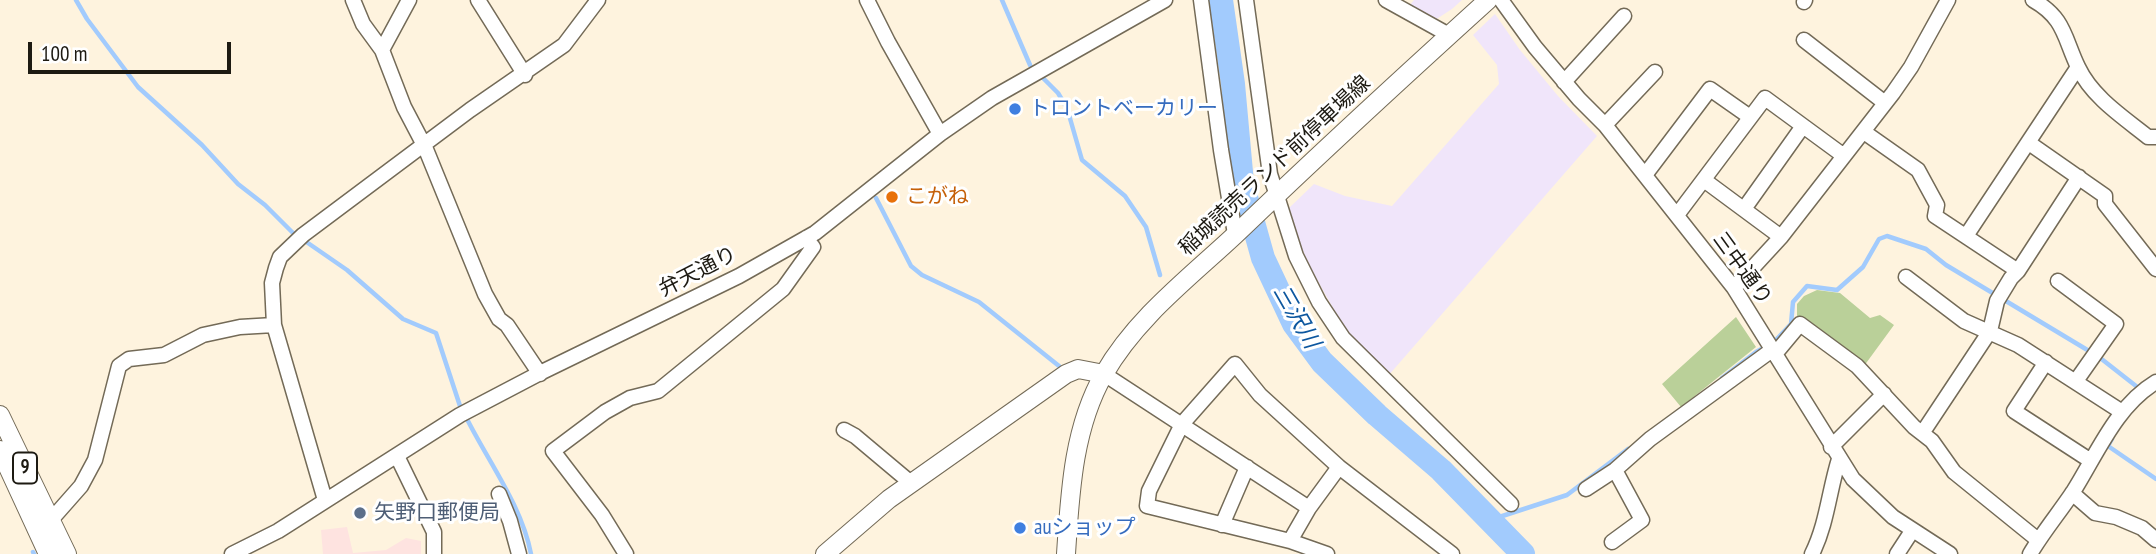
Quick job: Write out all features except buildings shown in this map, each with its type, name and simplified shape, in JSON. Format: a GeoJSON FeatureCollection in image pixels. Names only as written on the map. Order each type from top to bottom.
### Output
{"type":"FeatureCollection","features":[{"type":"Feature","properties":{"kind":"main road","name":"稲城読売ランド前停車場線"},"geometry":{"type":"LineString","coordinates":[[1066,554],[1069,501],[1086,416],[1104,374],[1139,326],[1488,0]]}},
{"type":"Feature","properties":{"kind":"main road"},"geometry":{"type":"LineString","coordinates":[[825,554],[911,483],[1072,371],[1078,369],[1104,374]]}},
{"type":"Feature","properties":{"kind":"main road","name":"9"},"geometry":{"type":"LineString","coordinates":[[0,415],[67,554]]}},
{"type":"Feature","properties":{"kind":"main road","name":"9"},"geometry":{"type":"LineString","coordinates":[[0,450],[48,554]]}},
{"type":"Feature","properties":{"kind":"street"},"geometry":{"type":"LineString","coordinates":[[353,0],[363,23],[382,50],[404,107],[425,146],[485,294],[540,374]]}},
{"type":"Feature","properties":{"kind":"street"},"geometry":{"type":"LineString","coordinates":[[382,50],[409,0]]}},
{"type":"Feature","properties":{"kind":"street"},"geometry":{"type":"LineString","coordinates":[[478,0],[525,75]]}},
{"type":"Feature","properties":{"kind":"street"},"geometry":{"type":"LineString","coordinates":[[325,500],[274,325],[272,282],[280,257],[299,238],[470,110],[525,75],[564,45],[598,0]]}},
{"type":"Feature","properties":{"kind":"street"},"geometry":{"type":"LineString","coordinates":[[867,0],[940,134]]}},
{"type":"Feature","properties":{"kind":"street","name":"弁天通り"},"geometry":{"type":"LineString","coordinates":[[232,554],[278,531],[460,415],[739,276],[806,238],[940,134],[992,98],[1165,0]]}},
{"type":"Feature","properties":{"kind":"street"},"geometry":{"type":"LineString","coordinates":[[1201,0],[1221,149],[1237,232]]}},
{"type":"Feature","properties":{"kind":"street"},"geometry":{"type":"LineString","coordinates":[[1246,0],[1272,199],[1319,302],[1343,338],[1511,504]]}},
{"type":"Feature","properties":{"kind":"street"},"geometry":{"type":"LineString","coordinates":[[1386,0],[1450,35]]}},
{"type":"Feature","properties":{"kind":"street","name":"三中通り"},"geometry":{"type":"LineString","coordinates":[[1501,0],[1535,47],[1605,125],[1734,288],[1853,479],[1912,531],[1950,554]]}},
{"type":"Feature","properties":{"kind":"street"},"geometry":{"type":"LineString","coordinates":[[1734,288],[1781,237],[1864,132],[1911,67],[1948,0]]}},
{"type":"Feature","properties":{"kind":"street"},"geometry":{"type":"LineString","coordinates":[[2033,0],[2044,6],[2065,32],[2078,67],[2102,100],[2148,137],[2156,137]]}},
{"type":"Feature","properties":{"kind":"street"},"geometry":{"type":"LineString","coordinates":[[1564,82],[1623,16]]}},
{"type":"Feature","properties":{"kind":"street"},"geometry":{"type":"LineString","coordinates":[[1804,40],[1885,103]]}},
{"type":"Feature","properties":{"kind":"street"},"geometry":{"type":"LineString","coordinates":[[1966,236],[2078,67]]}},
{"type":"Feature","properties":{"kind":"street"},"geometry":{"type":"LineString","coordinates":[[1605,125],[1655,72]]}},
{"type":"Feature","properties":{"kind":"street"},"geometry":{"type":"LineString","coordinates":[[1645,175],[1710,89],[1750,117]]}},
{"type":"Feature","properties":{"kind":"street"},"geometry":{"type":"LineString","coordinates":[[1677,215],[1765,98],[1844,156]]}},
{"type":"Feature","properties":{"kind":"street"},"geometry":{"type":"LineString","coordinates":[[1744,209],[1803,126]]}},
{"type":"Feature","properties":{"kind":"street"},"geometry":{"type":"LineString","coordinates":[[1864,132],[1918,170],[1937,205],[1935,216],[2018,271]]}},
{"type":"Feature","properties":{"kind":"street"},"geometry":{"type":"LineString","coordinates":[[2029,143],[2105,196],[2105,204],[2156,269]]}},
{"type":"Feature","properties":{"kind":"street"},"geometry":{"type":"LineString","coordinates":[[1923,432],[1990,331],[1997,301],[2011,278],[2079,177]]}},
{"type":"Feature","properties":{"kind":"street"},"geometry":{"type":"LineString","coordinates":[[1704,180],[1781,237]]}},
{"type":"Feature","properties":{"kind":"street"},"geometry":{"type":"LineString","coordinates":[[626,554],[602,515],[553,451],[605,412],[630,398],[658,391],[783,289],[813,247],[806,238]]}},
{"type":"Feature","properties":{"kind":"street"},"geometry":{"type":"LineString","coordinates":[[1906,277],[1964,321],[1990,331],[2046,362],[2122,412]]}},
{"type":"Feature","properties":{"kind":"street"},"geometry":{"type":"LineString","coordinates":[[2059,281],[2116,324],[2077,381]]}},
{"type":"Feature","properties":{"kind":"street"},"geometry":{"type":"LineString","coordinates":[[1586,489],[1615,470],[1650,439],[1800,324],[1857,366],[1932,441],[1954,472],[2038,540]]}},
{"type":"Feature","properties":{"kind":"street"},"geometry":{"type":"LineString","coordinates":[[51,520],[81,486],[95,460],[119,366],[129,359],[164,355],[203,335],[240,327],[274,325]]}},
{"type":"Feature","properties":{"kind":"street"},"geometry":{"type":"LineString","coordinates":[[2046,362],[2014,411],[2091,461]]}},
{"type":"Feature","properties":{"kind":"street"},"geometry":{"type":"LineString","coordinates":[[1327,554],[1290,541],[1147,506],[1149,491],[1182,424],[1235,364],[1260,395],[1339,467],[1452,554]]}},
{"type":"Feature","properties":{"kind":"street"},"geometry":{"type":"LineString","coordinates":[[1104,374],[1309,508]]}},
{"type":"Feature","properties":{"kind":"street"},"geometry":{"type":"LineString","coordinates":[[2030,554],[2122,412],[2141,390],[2156,382]]}},
{"type":"Feature","properties":{"kind":"street"},"geometry":{"type":"LineString","coordinates":[[1812,554],[1819,539],[1835,453],[1884,394]]}},
{"type":"Feature","properties":{"kind":"street"},"geometry":{"type":"LineString","coordinates":[[844,430],[865,443],[911,483]]}},
{"type":"Feature","properties":{"kind":"street"},"geometry":{"type":"LineString","coordinates":[[397,456],[434,531],[434,554]]}},
{"type":"Feature","properties":{"kind":"street"},"geometry":{"type":"LineString","coordinates":[[1222,525],[1247,467]]}},
{"type":"Feature","properties":{"kind":"street"},"geometry":{"type":"LineString","coordinates":[[1290,541],[1309,508],[1339,467]]}},
{"type":"Feature","properties":{"kind":"street"},"geometry":{"type":"LineString","coordinates":[[1612,542],[1642,520],[1615,470]]}},
{"type":"Feature","properties":{"kind":"street"},"geometry":{"type":"LineString","coordinates":[[2072,493],[2095,513],[2116,517],[2142,528],[2156,540]]}},
{"type":"Feature","properties":{"kind":"street"},"geometry":{"type":"LineString","coordinates":[[499,494],[519,554]]}},
{"type":"Feature","properties":{"kind":"street"},"geometry":{"type":"LineString","coordinates":[[1897,554],[1912,531]]}},
{"type":"Feature","properties":{"kind":"shaded area"},"geometry":{"type":"Polygon","coordinates":[[[1414,0],[1462,0],[1435,20],[1409,6],[1414,0]]]}},
{"type":"Feature","properties":{"kind":"shaded area"},"geometry":{"type":"Polygon","coordinates":[[[1495,14],[1520,50],[1558,96],[1597,136],[1388,376],[1347,333],[1311,269],[1299,242],[1289,208],[1314,184],[1345,196],[1392,206],[1499,84],[1497,65],[1473,35],[1495,14]]]}},
{"type":"Feature","properties":{"kind":"shaded area"},"geometry":{"type":"Polygon","coordinates":[[[347,527],[353,553],[386,550],[406,538],[421,541],[421,554],[323,554],[321,530],[347,527]]]}},
{"type":"Feature","properties":{"kind":"green space"},"geometry":{"type":"Polygon","coordinates":[[[1817,290],[1840,293],[1870,318],[1880,315],[1894,325],[1864,366],[1797,319],[1797,304],[1804,296],[1817,290]]]}},
{"type":"Feature","properties":{"kind":"green space"},"geometry":{"type":"Polygon","coordinates":[[[1736,317],[1756,347],[1681,407],[1662,384],[1736,317]]]}},
{"type":"Feature","properties":{"kind":"waterway"},"geometry":{"type":"LineString","coordinates":[[76,0],[138,87],[202,145],[238,184],[265,205],[292,232],[347,270],[403,319],[436,333],[460,406]]}},
{"type":"Feature","properties":{"kind":"waterway"},"geometry":{"type":"LineString","coordinates":[[1002,0],[1030,65]]}},
{"type":"Feature","properties":{"kind":"waterway","name":"三沢川"},"geometry":{"type":"LineString","coordinates":[[1221,0],[1233,84],[1242,183],[1263,258],[1294,324],[1322,362],[1377,415],[1441,470],[1523,554]]}},
{"type":"Feature","properties":{"kind":"waterway"},"geometry":{"type":"LineString","coordinates":[[1043,78],[1058,93],[1067,108],[1082,160],[1125,196],[1146,227],[1160,275]]}},
{"type":"Feature","properties":{"kind":"waterway"},"geometry":{"type":"LineString","coordinates":[[876,198],[911,266],[922,275],[979,302],[1059,366]]}},
{"type":"Feature","properties":{"kind":"waterway"},"geometry":{"type":"LineString","coordinates":[[1722,378],[1774,342],[1791,324],[1793,302],[1807,286],[1837,290],[1863,267],[1879,239],[1887,236],[1926,249],[1946,265],[2099,357],[2136,386]]}},
{"type":"Feature","properties":{"kind":"waterway"},"geometry":{"type":"LineString","coordinates":[[468,421],[513,503],[531,554]]}},
{"type":"Feature","properties":{"kind":"waterway"},"geometry":{"type":"LineString","coordinates":[[2112,439],[2108,446],[2156,479]]}},
{"type":"Feature","properties":{"kind":"waterway"},"geometry":{"type":"LineString","coordinates":[[1490,520],[1567,495],[1628,449]]}},
{"type":"Feature","properties":{"kind":"place","name":"トロントベーカリー"},"geometry":{"type":"Point","coordinates":[1015,109]}},
{"type":"Feature","properties":{"kind":"place","name":"こがね"},"geometry":{"type":"Point","coordinates":[892,197]}},
{"type":"Feature","properties":{"kind":"place","name":"矢野口郵便局"},"geometry":{"type":"Point","coordinates":[360,513]}},
{"type":"Feature","properties":{"kind":"place","name":"auショップ"},"geometry":{"type":"Point","coordinates":[1020,528]}}]}
